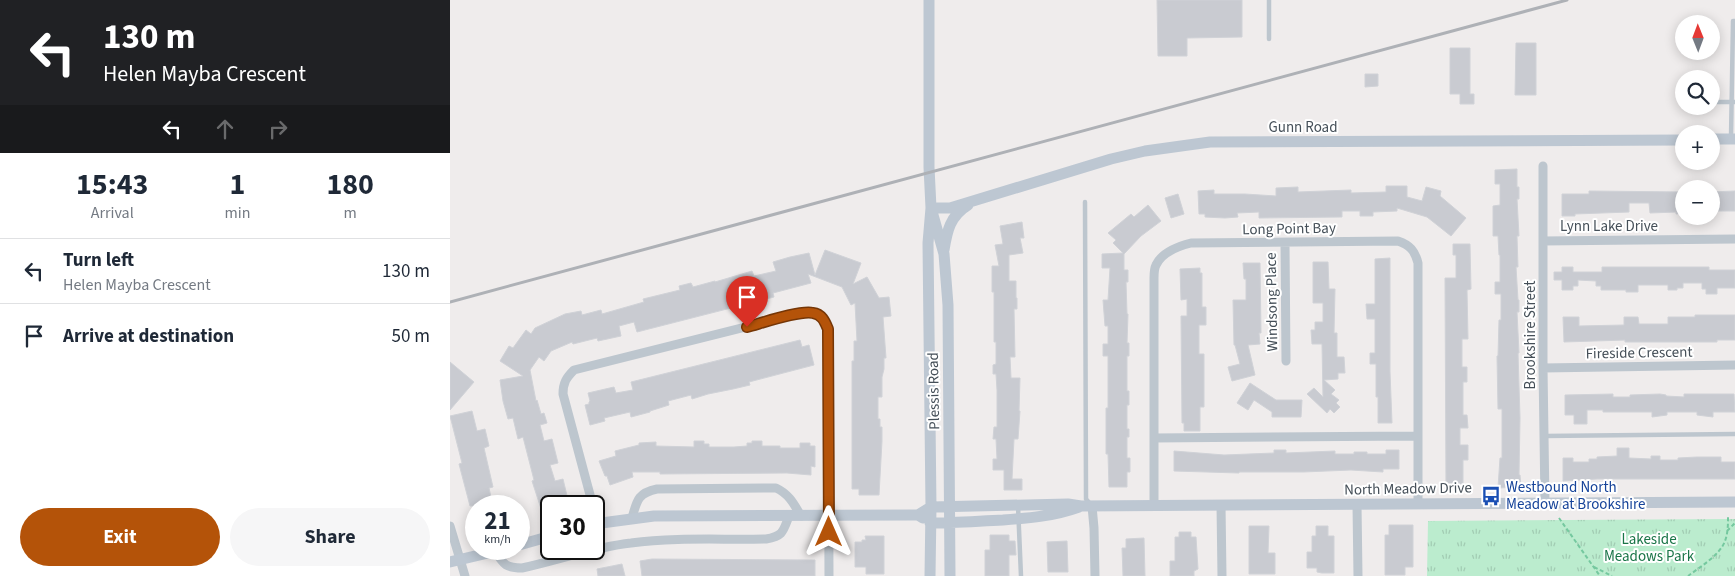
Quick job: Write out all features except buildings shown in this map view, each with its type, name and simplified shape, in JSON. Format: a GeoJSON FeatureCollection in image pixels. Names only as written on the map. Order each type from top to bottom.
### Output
{"type":"FeatureCollection","features":[{"type":"Feature","properties":{"kind":"street","name":"Plessis Road"},"geometry":{"type":"LineString","coordinates":[[929,0],[929,166],[931,208],[928,253],[930,576]]}},
{"type":"Feature","properties":{"kind":"street"},"geometry":{"type":"LineString","coordinates":[[1720,139],[1733,139]]}},
{"type":"Feature","properties":{"kind":"street","name":"Gunn Road"},"geometry":{"type":"LineString","coordinates":[[931,208],[950,208],[1111,159],[1146,151],[1210,142],[1675,140]]}},
{"type":"Feature","properties":{"kind":"street","name":"Brookshire Street"},"geometry":{"type":"LineString","coordinates":[[1543,166],[1545,503]]}},
{"type":"Feature","properties":{"kind":"street"},"geometry":{"type":"LineString","coordinates":[[944,254],[952,219],[963,208],[976,200]]}},
{"type":"Feature","properties":{"kind":"street","name":"Plessis Road"},"geometry":{"type":"LineString","coordinates":[[931,208],[944,254],[948,305],[950,576]]}},
{"type":"Feature","properties":{"kind":"street","name":"Lynn Lake Drive"},"geometry":{"type":"LineString","coordinates":[[1543,241],[1735,239]]}},
{"type":"Feature","properties":{"kind":"street","name":"Long Point Bay"},"geometry":{"type":"LineString","coordinates":[[1154,505],[1154,278],[1156,265],[1162,257],[1179,246],[1191,243],[1398,241],[1408,244],[1416,254],[1418,263],[1418,504]]}},
{"type":"Feature","properties":{"kind":"street","name":"Windsong Place"},"geometry":{"type":"LineString","coordinates":[[1285,243],[1286,361]]}},
{"type":"Feature","properties":{"kind":"street"},"geometry":{"type":"LineString","coordinates":[[590,495],[563,394],[563,384],[567,376],[574,370],[804,312],[815,313],[824,319],[828,329],[829,576]]}},
{"type":"Feature","properties":{"kind":"street","name":"Fireside Crescent"},"geometry":{"type":"LineString","coordinates":[[1543,368],[1735,365]]}},
{"type":"Feature","properties":{"kind":"street"},"geometry":{"type":"LineString","coordinates":[[1154,438],[1418,436]]}},
{"type":"Feature","properties":{"kind":"street"},"geometry":{"type":"LineString","coordinates":[[632,518],[638,499],[646,491],[657,489],[776,488],[790,497],[801,516]]}},
{"type":"Feature","properties":{"kind":"street","name":"North Meadow Drive"},"geometry":{"type":"LineString","coordinates":[[931,507],[1068,504],[1086,506],[1735,502]]}},
{"type":"Feature","properties":{"kind":"street"},"geometry":{"type":"LineString","coordinates":[[1221,505],[1222,576]]}},
{"type":"Feature","properties":{"kind":"street"},"geometry":{"type":"LineString","coordinates":[[1357,505],[1358,576]]}},
{"type":"Feature","properties":{"kind":"street"},"geometry":{"type":"LineString","coordinates":[[1086,506],[1094,528],[1095,576]]}},
{"type":"Feature","properties":{"kind":"street","name":"North Meadow Drive"},"geometry":{"type":"LineString","coordinates":[[930,523],[1061,514],[1086,506]]}},
{"type":"Feature","properties":{"kind":"street"},"geometry":{"type":"LineString","coordinates":[[605,522],[654,516],[918,515],[931,507]]}},
{"type":"Feature","properties":{"kind":"street"},"geometry":{"type":"LineString","coordinates":[[918,515],[930,523]]}},
{"type":"Feature","properties":{"kind":"street"},"geometry":{"type":"LineString","coordinates":[[503,560],[504,565],[511,568],[522,568],[600,548],[630,543],[657,540],[766,539],[778,537],[783,532],[788,516]]}},
{"type":"Feature","properties":{"kind":"street"},"geometry":{"type":"LineString","coordinates":[[450,526],[455,561],[464,576]]}},
{"type":"Feature","properties":{"kind":"lane"},"geometry":{"type":"LineString","coordinates":[[1270,0],[1270,39]]}},
{"type":"Feature","properties":{"kind":"lane"},"geometry":{"type":"LineString","coordinates":[[1733,139],[1732,21],[1735,21]]}},
{"type":"Feature","properties":{"kind":"lane"},"geometry":{"type":"LineString","coordinates":[[1720,102],[1733,102]]}},
{"type":"Feature","properties":{"kind":"lane"},"geometry":{"type":"LineString","coordinates":[[1085,202],[1086,506]]}},
{"type":"Feature","properties":{"kind":"lane"},"geometry":{"type":"LineString","coordinates":[[1544,436],[1735,434]]}},
{"type":"Feature","properties":{"kind":"lane"},"geometry":{"type":"LineString","coordinates":[[1018,505],[1021,576]]}},
{"type":"Feature","properties":{"kind":"path"},"geometry":{"type":"LineString","coordinates":[[1688,576],[1713,556],[1722,546],[1728,531],[1728,517]]}},
{"type":"Feature","properties":{"kind":"path"},"geometry":{"type":"LineString","coordinates":[[1559,518],[1600,576]]}},
{"type":"Feature","properties":{"kind":"path"},"geometry":{"type":"LineString","coordinates":[[1728,531],[1735,523]]}},
{"type":"Feature","properties":{"kind":"path"},"geometry":{"type":"LineString","coordinates":[[1594,568],[1612,576]]}},
{"type":"Feature","properties":{"kind":"green space","name":"Lakeside Meadows Park"},"geometry":{"type":"Polygon","coordinates":[[[1735,519],[1735,576],[1427,576],[1428,521],[1735,519]]]}},
{"type":"Feature","properties":{"kind":"railway"},"geometry":{"type":"LineString","coordinates":[[450,302],[1567,0]]}},
{"type":"Feature","properties":{"kind":"place","name":"Westbound North Meadow at Brookshire"},"geometry":{"type":"Point","coordinates":[1491,496]}},
{"type":"Feature","properties":{"kind":"route"},"geometry":{"type":"LineString","coordinates":[[747,327],[804,312],[815,313],[824,319],[828,329],[829,532]]}}]}
